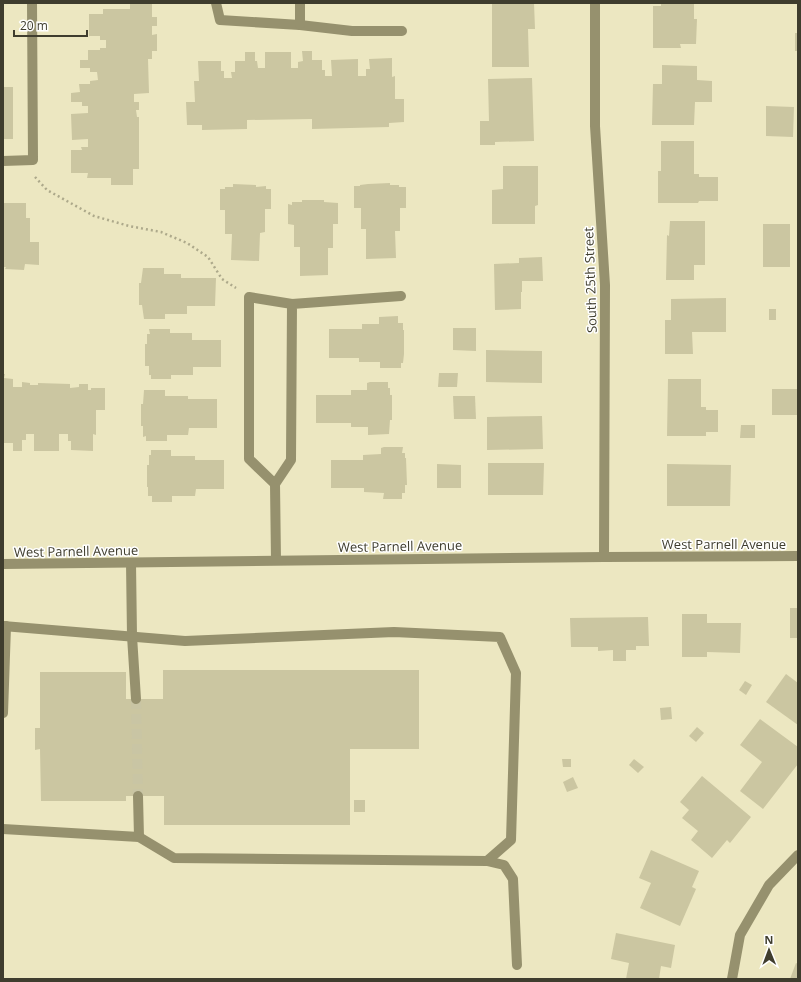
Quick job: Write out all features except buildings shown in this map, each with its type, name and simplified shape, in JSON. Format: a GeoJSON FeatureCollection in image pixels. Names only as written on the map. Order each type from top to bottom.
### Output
{"type":"FeatureCollection","features":[{"type":"Feature","properties":{"kind":"street"},"geometry":{"type":"LineString","coordinates":[[3,161],[33,160],[32,3]]}},
{"type":"Feature","properties":{"kind":"street"},"geometry":{"type":"LineString","coordinates":[[216,3],[220,20],[300,25],[352,31],[402,31]]}},
{"type":"Feature","properties":{"kind":"street"},"geometry":{"type":"LineString","coordinates":[[300,3],[300,25]]}},
{"type":"Feature","properties":{"kind":"street","name":"South 25th Street"},"geometry":{"type":"LineString","coordinates":[[595,3],[595,126],[605,285],[604,557]]}},
{"type":"Feature","properties":{"kind":"street"},"geometry":{"type":"LineString","coordinates":[[275,484],[249,459],[249,297],[292,304],[401,296]]}},
{"type":"Feature","properties":{"kind":"street"},"geometry":{"type":"LineString","coordinates":[[276,560],[275,484],[290,460],[292,304]]}},
{"type":"Feature","properties":{"kind":"street","name":"West Parnell Avenue"},"geometry":{"type":"LineString","coordinates":[[3,564],[276,560],[798,556]]}},
{"type":"Feature","properties":{"kind":"street"},"geometry":{"type":"LineString","coordinates":[[131,563],[132,636],[136,699]]}},
{"type":"Feature","properties":{"kind":"street"},"geometry":{"type":"LineString","coordinates":[[3,713],[4,626],[185,640],[394,632],[500,637],[516,673],[511,840],[487,861]]}},
{"type":"Feature","properties":{"kind":"street"},"geometry":{"type":"LineString","coordinates":[[138,796],[139,837]]}},
{"type":"Feature","properties":{"kind":"street"},"geometry":{"type":"LineString","coordinates":[[3,829],[139,837],[174,858],[487,861],[504,865],[513,879],[517,964]]}},
{"type":"Feature","properties":{"kind":"street"},"geometry":{"type":"LineString","coordinates":[[732,979],[740,935],[769,885],[798,855]]}},
{"type":"Feature","properties":{"kind":"path"},"geometry":{"type":"LineString","coordinates":[[33,160],[35,177],[47,190],[94,216],[129,226],[160,232],[187,243],[208,257],[222,279],[249,297]]}},
{"type":"Feature","properties":{"kind":"tunnel"},"geometry":{"type":"LineString","coordinates":[[136,699],[138,796]]}}]}
